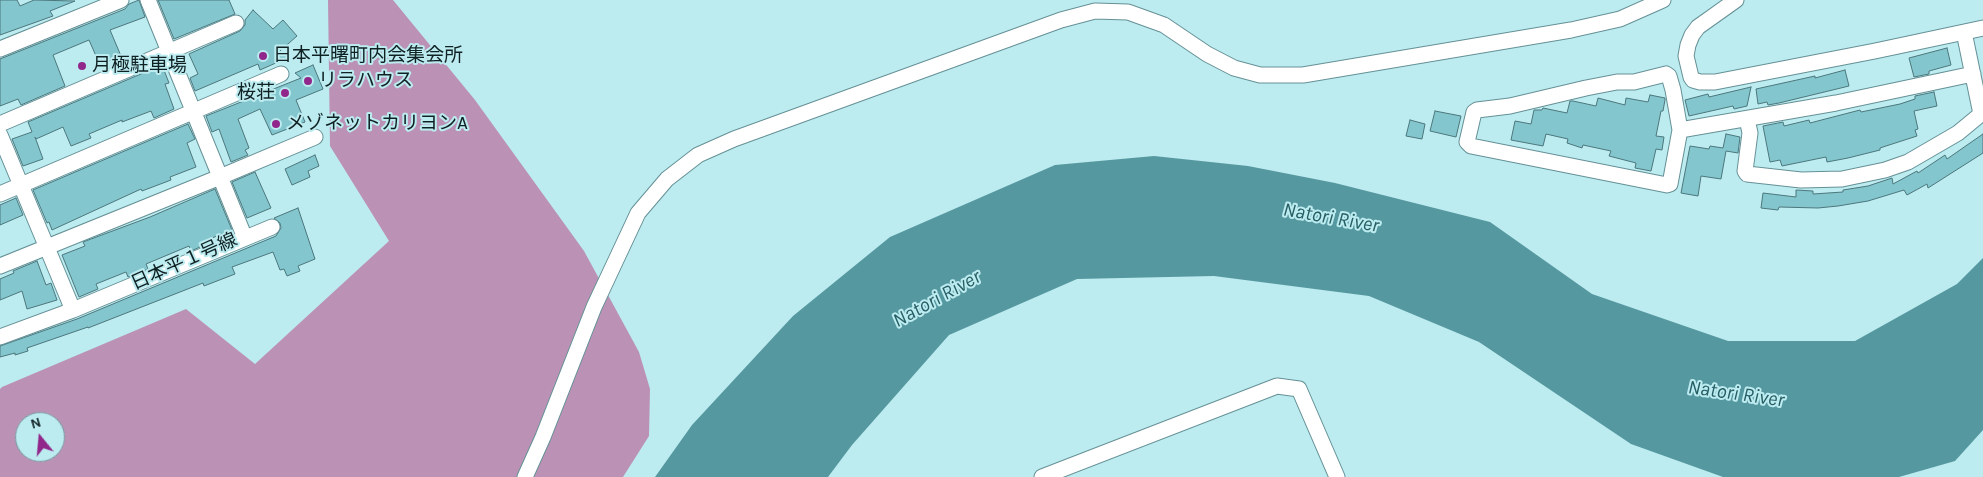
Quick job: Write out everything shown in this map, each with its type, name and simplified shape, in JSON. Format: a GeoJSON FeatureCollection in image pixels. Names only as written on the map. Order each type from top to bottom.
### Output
{"type":"FeatureCollection","features":[{"type":"Feature","properties":{"kind":"street"},"geometry":{"type":"LineString","coordinates":[[0,49],[121,0]]}},
{"type":"Feature","properties":{"kind":"street","name":"日本平１号線"},"geometry":{"type":"LineString","coordinates":[[0,337],[73,310],[245,238],[148,0]]}},
{"type":"Feature","properties":{"kind":"street"},"geometry":{"type":"LineString","coordinates":[[525,477],[543,438],[594,307],[638,213],[667,179],[698,155],[734,139],[1060,20],[1095,11],[1128,12],[1164,25],[1207,54],[1234,68],[1260,75],[1303,75],[1571,30],[1620,19],[1664,0]]}},
{"type":"Feature","properties":{"kind":"street"},"geometry":{"type":"LineString","coordinates":[[1736,0],[1698,28],[1692,35],[1686,56],[1691,77],[1694,80],[1715,82],[1983,28]]}},
{"type":"Feature","properties":{"kind":"street"},"geometry":{"type":"LineString","coordinates":[[0,124],[236,23]]}},
{"type":"Feature","properties":{"kind":"street"},"geometry":{"type":"LineString","coordinates":[[1747,119],[1750,133],[1745,171],[1747,174],[1801,180],[1842,179],[1864,175],[1908,162],[1958,133],[1981,114],[1964,32]]}},
{"type":"Feature","properties":{"kind":"street"},"geometry":{"type":"LineString","coordinates":[[0,194],[281,74]]}},
{"type":"Feature","properties":{"kind":"street"},"geometry":{"type":"LineString","coordinates":[[1666,74],[1670,76],[1680,130],[1670,184],[1667,185],[1471,146],[1467,142],[1474,112],[1477,110],[1510,106],[1586,88],[1617,82],[1634,82],[1666,74]]}},
{"type":"Feature","properties":{"kind":"street"},"geometry":{"type":"LineString","coordinates":[[1680,130],[1836,102],[1972,74]]}},
{"type":"Feature","properties":{"kind":"street"},"geometry":{"type":"LineString","coordinates":[[0,135],[73,310]]}},
{"type":"Feature","properties":{"kind":"street"},"geometry":{"type":"LineString","coordinates":[[0,266],[220,177],[315,136]]}},
{"type":"Feature","properties":{"kind":"street"},"geometry":{"type":"LineString","coordinates":[[245,238],[272,227]]}},
{"type":"Feature","properties":{"kind":"street"},"geometry":{"type":"LineString","coordinates":[[1042,477],[1277,386],[1299,389],[1337,477]]}},
{"type":"Feature","properties":{"kind":"shaded area"},"geometry":{"type":"Polygon","coordinates":[[[328,0],[393,0],[475,100],[584,251],[639,352],[650,389],[649,436],[623,477],[0,477],[0,389],[2,387],[186,309],[255,364],[389,241],[330,146],[328,0]]]}},
{"type":"Feature","properties":{"kind":"water","name":"Natori River"},"geometry":{"type":"Polygon","coordinates":[[[1154,156],[1248,166],[1335,183],[1490,222],[1592,294],[1728,341],[1855,341],[1957,284],[1983,258],[1983,430],[1955,461],[1899,477],[1723,477],[1631,444],[1479,342],[1369,296],[1214,276],[1077,279],[949,335],[852,445],[828,477],[655,477],[692,425],[793,316],[890,237],[1055,165],[1154,156]]]}},
{"type":"Feature","properties":{"kind":"building"},"geometry":{"type":"Polygon","coordinates":[[[0,0],[17,0],[20,6],[34,0],[75,1],[50,11],[53,16],[0,35],[0,0]]]}},
{"type":"Feature","properties":{"kind":"building"},"geometry":{"type":"Polygon","coordinates":[[[139,0],[145,17],[110,30],[121,56],[100,65],[89,40],[53,55],[65,86],[21,105],[18,99],[0,106],[0,59],[125,9],[129,4],[139,0]]]}},
{"type":"Feature","properties":{"kind":"building"},"geometry":{"type":"Polygon","coordinates":[[[158,0],[229,0],[235,14],[174,39],[158,0]]]}},
{"type":"Feature","properties":{"kind":"building"},"geometry":{"type":"Polygon","coordinates":[[[253,10],[273,29],[283,20],[297,36],[280,51],[287,58],[260,70],[258,64],[195,91],[190,78],[198,74],[189,54],[240,31],[245,25],[245,20],[253,10]]]}},
{"type":"Feature","properties":{"kind":"building"},"geometry":{"type":"Polygon","coordinates":[[[1947,48],[1951,65],[1929,71],[1929,74],[1914,77],[1909,58],[1947,48]]]}},
{"type":"Feature","properties":{"kind":"building"},"geometry":{"type":"Polygon","coordinates":[[[162,65],[169,83],[165,84],[174,109],[154,118],[151,111],[122,122],[122,120],[89,134],[91,138],[71,146],[63,127],[36,139],[35,137],[43,159],[23,166],[12,139],[32,132],[28,122],[162,65]]]}},
{"type":"Feature","properties":{"kind":"building"},"geometry":{"type":"Polygon","coordinates":[[[313,65],[323,89],[296,100],[305,122],[272,135],[260,109],[238,119],[249,148],[245,150],[248,155],[231,162],[219,129],[212,132],[206,116],[301,78],[295,73],[313,65]]]}},
{"type":"Feature","properties":{"kind":"building"},"geometry":{"type":"Polygon","coordinates":[[[1845,70],[1849,86],[1779,103],[1768,105],[1767,102],[1758,104],[1756,89],[1815,76],[1815,78],[1845,70]]]}},
{"type":"Feature","properties":{"kind":"building"},"geometry":{"type":"Polygon","coordinates":[[[1751,87],[1747,106],[1734,109],[1733,106],[1689,116],[1685,100],[1708,94],[1709,97],[1751,87]]]}},
{"type":"Feature","properties":{"kind":"building"},"geometry":{"type":"Polygon","coordinates":[[[1934,92],[1937,106],[1914,111],[1918,129],[1915,130],[1917,136],[1880,148],[1880,150],[1827,162],[1826,157],[1782,166],[1780,160],[1770,162],[1763,126],[1783,122],[1784,126],[1809,120],[1810,123],[1860,110],[1861,112],[1900,104],[1915,99],[1915,96],[1934,92]]]}},
{"type":"Feature","properties":{"kind":"building"},"geometry":{"type":"Polygon","coordinates":[[[1650,95],[1665,98],[1656,136],[1664,137],[1662,150],[1656,149],[1651,171],[1635,168],[1636,163],[1609,156],[1611,151],[1583,145],[1582,148],[1567,143],[1568,139],[1546,134],[1543,146],[1511,140],[1515,121],[1531,124],[1534,110],[1542,110],[1543,108],[1567,113],[1570,101],[1596,106],[1598,98],[1625,105],[1626,98],[1648,102],[1650,95]]]}},
{"type":"Feature","properties":{"kind":"building"},"geometry":{"type":"Polygon","coordinates":[[[1435,111],[1461,116],[1456,137],[1430,131],[1435,111]]]}},
{"type":"Feature","properties":{"kind":"building"},"geometry":{"type":"Polygon","coordinates":[[[1410,120],[1425,124],[1422,139],[1406,136],[1410,120]]]}},
{"type":"Feature","properties":{"kind":"building"},"geometry":{"type":"Polygon","coordinates":[[[188,124],[195,139],[187,143],[196,167],[170,177],[171,180],[142,191],[141,189],[52,230],[49,222],[47,223],[33,190],[188,124]]]}},
{"type":"Feature","properties":{"kind":"building"},"geometry":{"type":"Polygon","coordinates":[[[1726,134],[1740,137],[1738,153],[1726,151],[1721,179],[1701,176],[1698,196],[1681,193],[1690,146],[1709,149],[1710,146],[1723,148],[1726,134]]]}},
{"type":"Feature","properties":{"kind":"building"},"geometry":{"type":"Polygon","coordinates":[[[1983,134],[1983,153],[1928,188],[1927,184],[1907,195],[1904,190],[1868,201],[1838,206],[1818,208],[1779,207],[1778,210],[1761,208],[1763,193],[1796,197],[1796,190],[1813,191],[1813,194],[1843,192],[1843,190],[1868,186],[1892,178],[1893,184],[1917,171],[1918,173],[1945,155],[1947,159],[1983,134]]]}},
{"type":"Feature","properties":{"kind":"building"},"geometry":{"type":"Polygon","coordinates":[[[315,155],[319,166],[308,171],[310,177],[292,185],[285,169],[315,155]]]}},
{"type":"Feature","properties":{"kind":"building"},"geometry":{"type":"Polygon","coordinates":[[[255,172],[271,208],[247,218],[232,182],[255,172]]]}},
{"type":"Feature","properties":{"kind":"building"},"geometry":{"type":"Polygon","coordinates":[[[215,189],[232,230],[207,240],[209,243],[191,251],[189,246],[146,264],[148,269],[128,277],[126,272],[96,284],[98,289],[79,297],[62,255],[85,246],[83,242],[150,217],[215,189]]]}},
{"type":"Feature","properties":{"kind":"building"},"geometry":{"type":"Polygon","coordinates":[[[16,198],[23,215],[0,225],[0,205],[16,198]]]}},
{"type":"Feature","properties":{"kind":"building"},"geometry":{"type":"Polygon","coordinates":[[[298,208],[315,259],[298,266],[300,271],[287,276],[284,269],[280,270],[273,252],[232,267],[235,274],[204,286],[203,283],[88,328],[27,348],[28,351],[0,357],[0,346],[77,319],[276,236],[281,228],[280,223],[274,218],[298,208]]]}},
{"type":"Feature","properties":{"kind":"building"},"geometry":{"type":"Polygon","coordinates":[[[37,261],[46,285],[51,283],[57,300],[27,309],[22,291],[0,300],[0,279],[14,273],[13,271],[37,261]]]}},
{"type":"Feature","properties":{"kind":"place","name":"日本平曙町内会集会所"},"geometry":{"type":"Point","coordinates":[263,56]}},
{"type":"Feature","properties":{"kind":"place","name":"月極駐車場"},"geometry":{"type":"Point","coordinates":[82,66]}},
{"type":"Feature","properties":{"kind":"place","name":"リラハウス"},"geometry":{"type":"Point","coordinates":[308,81]}},
{"type":"Feature","properties":{"kind":"place","name":"桜荘"},"geometry":{"type":"Point","coordinates":[285,93]}},
{"type":"Feature","properties":{"kind":"place","name":"メゾネットカリヨンA"},"geometry":{"type":"Point","coordinates":[276,124]}}]}
